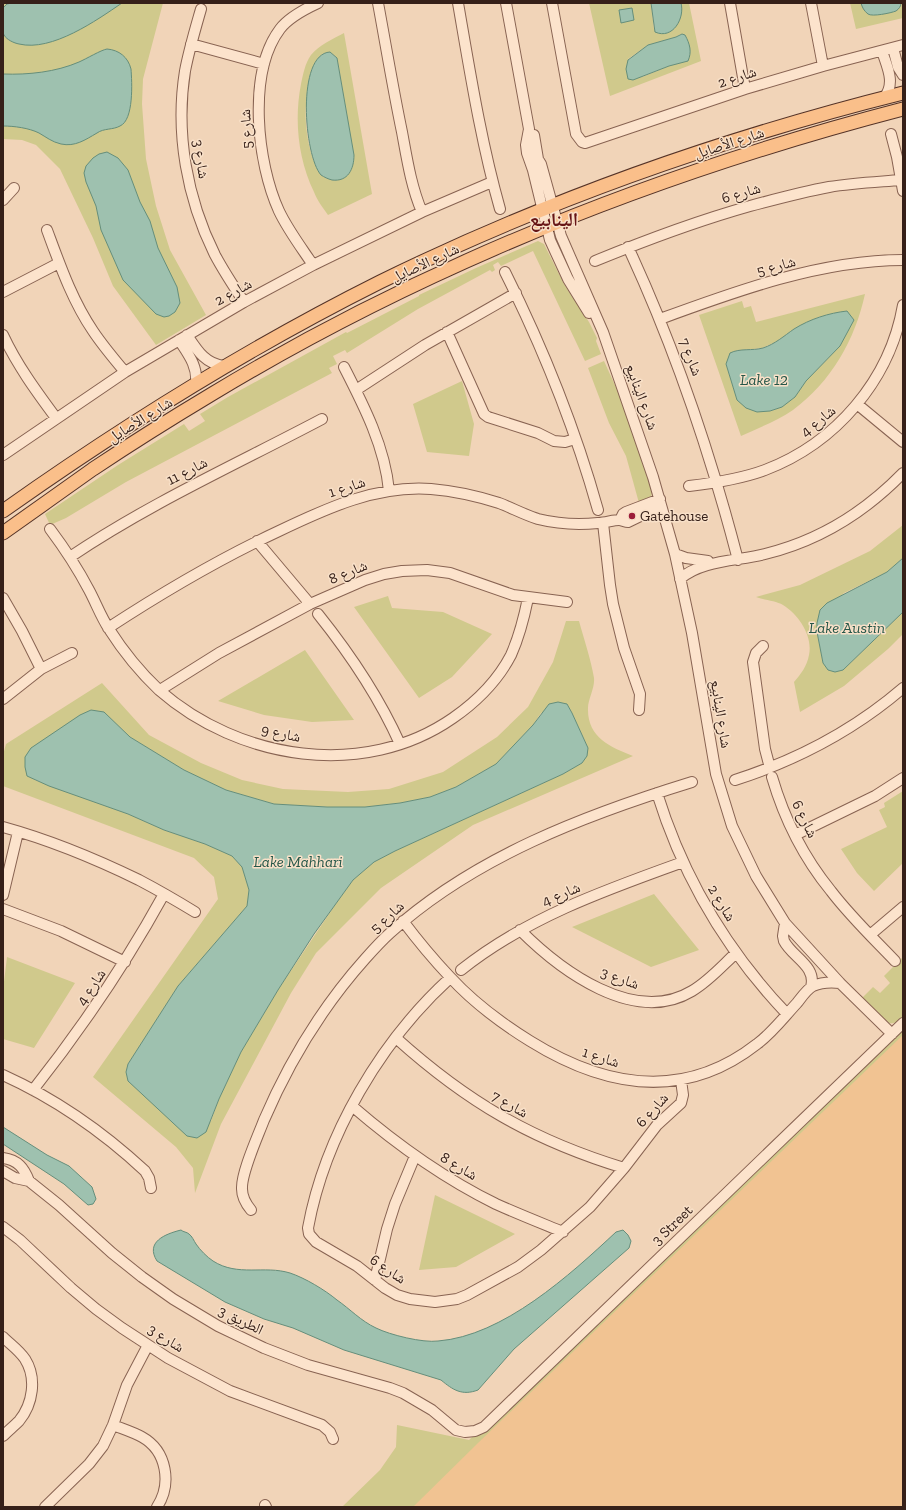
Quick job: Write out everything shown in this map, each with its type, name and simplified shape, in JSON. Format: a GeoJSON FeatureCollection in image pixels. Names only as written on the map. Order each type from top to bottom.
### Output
{"type":"FeatureCollection","features":[{"type":"Feature","properties":{"kind":"main road","name":"شارع الأصايل"},"geometry":{"type":"LineString","coordinates":[[3,511],[86,453],[224,366],[380,282],[425,261],[547,208],[637,173],[729,141],[831,111],[903,93]]}},
{"type":"Feature","properties":{"kind":"main road","name":"شارع الأصايل"},"geometry":{"type":"LineString","coordinates":[[3,533],[93,469],[153,430],[277,356],[407,289],[551,224],[642,189],[798,138],[903,109]]}},
{"type":"Feature","properties":{"kind":"street","name":"شارع 5"},"geometry":{"type":"LineString","coordinates":[[312,265],[279,211],[271,190],[265,168],[259,123],[264,64],[269,50],[281,28],[288,20],[304,9],[318,3]]}},
{"type":"Feature","properties":{"kind":"street"},"geometry":{"type":"LineString","coordinates":[[378,3],[387,58],[410,174],[415,194],[422,212]]}},
{"type":"Feature","properties":{"kind":"street"},"geometry":{"type":"LineString","coordinates":[[458,3],[492,182],[500,209]]}},
{"type":"Feature","properties":{"kind":"street","name":"شارع الينابيع"},"geometry":{"type":"LineString","coordinates":[[506,3],[531,132],[526,149],[536,164],[551,224],[550,240],[566,275],[589,313],[609,352],[639,433],[675,554],[697,662],[710,747],[723,800],[732,826],[743,851],[770,900],[785,922],[840,983],[892,1034]]}},
{"type":"Feature","properties":{"kind":"street","name":"شارع 2"},"geometry":{"type":"LineString","coordinates":[[552,3],[576,134],[582,142],[590,142],[745,89],[823,66],[898,47]]}},
{"type":"Feature","properties":{"kind":"street"},"geometry":{"type":"LineString","coordinates":[[730,3],[745,89]]}},
{"type":"Feature","properties":{"kind":"street"},"geometry":{"type":"LineString","coordinates":[[810,3],[823,66]]}},
{"type":"Feature","properties":{"kind":"street","name":"شارع 3"},"geometry":{"type":"LineString","coordinates":[[201,9],[186,72],[182,100],[184,156],[189,184],[207,238],[228,277],[244,302]]}},
{"type":"Feature","properties":{"kind":"street"},"geometry":{"type":"LineString","coordinates":[[192,44],[264,64]]}},
{"type":"Feature","properties":{"kind":"street"},"geometry":{"type":"LineString","coordinates":[[890,77],[903,74],[898,68],[898,47]]}},
{"type":"Feature","properties":{"kind":"street"},"geometry":{"type":"LineString","coordinates":[[882,51],[890,77],[890,86],[884,98]]}},
{"type":"Feature","properties":{"kind":"street"},"geometry":{"type":"LineString","coordinates":[[891,134],[902,180],[903,191]]}},
{"type":"Feature","properties":{"kind":"street","name":"شارع 6"},"geometry":{"type":"LineString","coordinates":[[595,261],[628,247],[714,216],[793,194],[843,185],[902,180]]}},
{"type":"Feature","properties":{"kind":"street","name":"شارع 2"},"geometry":{"type":"LineString","coordinates":[[3,455],[125,372],[244,302],[312,265],[422,212],[492,182]]}},
{"type":"Feature","properties":{"kind":"street"},"geometry":{"type":"LineString","coordinates":[[3,200],[14,188]]}},
{"type":"Feature","properties":{"kind":"street"},"geometry":{"type":"LineString","coordinates":[[47,230],[72,293],[93,331],[125,372]]}},
{"type":"Feature","properties":{"kind":"street","name":"شارع 7"},"geometry":{"type":"LineString","coordinates":[[628,247],[660,319],[697,418],[717,482]]}},
{"type":"Feature","properties":{"kind":"street","name":"شارع 5"},"geometry":{"type":"LineString","coordinates":[[660,319],[746,290],[803,274],[844,265],[886,260],[903,260]]}},
{"type":"Feature","properties":{"kind":"street"},"geometry":{"type":"LineString","coordinates":[[3,292],[59,263]]}},
{"type":"Feature","properties":{"kind":"street"},"geometry":{"type":"LineString","coordinates":[[505,272],[551,372],[598,510]]}},
{"type":"Feature","properties":{"kind":"street"},"geometry":{"type":"LineString","coordinates":[[356,390],[447,332],[516,294]]}},
{"type":"Feature","properties":{"kind":"street","name":"شارع 4"},"geometry":{"type":"LineString","coordinates":[[688,486],[717,482],[753,474],[793,457],[809,448],[829,433],[857,404],[885,361],[895,337],[903,305]]}},
{"type":"Feature","properties":{"kind":"street"},"geometry":{"type":"LineString","coordinates":[[447,332],[484,414],[488,417],[531,431],[554,441],[565,442],[575,439]]}},
{"type":"Feature","properties":{"kind":"street"},"geometry":{"type":"LineString","coordinates":[[3,335],[12,355],[56,418]]}},
{"type":"Feature","properties":{"kind":"street"},"geometry":{"type":"LineString","coordinates":[[186,336],[202,352],[204,358],[213,364],[224,366]]}},
{"type":"Feature","properties":{"kind":"street"},"geometry":{"type":"LineString","coordinates":[[186,336],[194,364],[196,384]]}},
{"type":"Feature","properties":{"kind":"street"},"geometry":{"type":"LineString","coordinates":[[194,364],[204,358]]}},
{"type":"Feature","properties":{"kind":"street"},"geometry":{"type":"LineString","coordinates":[[344,367],[356,390],[381,450],[390,491]]}},
{"type":"Feature","properties":{"kind":"street"},"geometry":{"type":"LineString","coordinates":[[857,404],[903,442]]}},
{"type":"Feature","properties":{"kind":"street","name":"شارع 11"},"geometry":{"type":"LineString","coordinates":[[70,557],[97,539],[153,506],[322,419]]}},
{"type":"Feature","properties":{"kind":"street"},"geometry":{"type":"LineString","coordinates":[[680,578],[697,567],[766,554],[788,547],[832,528],[864,507],[903,473]]}},
{"type":"Feature","properties":{"kind":"street"},"geometry":{"type":"LineString","coordinates":[[717,482],[738,560]]}},
{"type":"Feature","properties":{"kind":"street","name":"شارع 1"},"geometry":{"type":"LineString","coordinates":[[108,628],[161,594],[215,563],[347,501],[368,495],[390,491],[423,489],[450,492],[477,496],[523,514],[554,522],[587,524],[620,520],[622,514],[626,512],[660,503]]}},
{"type":"Feature","properties":{"kind":"street"},"geometry":{"type":"LineString","coordinates":[[603,523],[607,562],[614,604],[624,648],[640,694],[639,710]]}},
{"type":"Feature","properties":{"kind":"street","name":"شارع 9"},"geometry":{"type":"LineString","coordinates":[[50,529],[70,557],[90,591],[108,628],[131,660],[160,690],[184,708],[215,727],[236,737],[281,750],[325,755],[346,755],[381,750],[427,734],[447,722],[477,700],[489,686],[510,656],[524,619],[528,598]]}},
{"type":"Feature","properties":{"kind":"street"},"geometry":{"type":"LineString","coordinates":[[257,542],[310,604]]}},
{"type":"Feature","properties":{"kind":"street"},"geometry":{"type":"LineString","coordinates":[[675,554],[694,560],[722,562]]}},
{"type":"Feature","properties":{"kind":"street","name":"شارع 8"},"geometry":{"type":"LineString","coordinates":[[160,690],[243,640],[310,604],[365,580],[384,574],[402,571],[427,570],[450,573],[498,591],[528,598],[568,602]]}},
{"type":"Feature","properties":{"kind":"street"},"geometry":{"type":"LineString","coordinates":[[3,598],[41,669]]}},
{"type":"Feature","properties":{"kind":"street"},"geometry":{"type":"LineString","coordinates":[[318,614],[336,636],[367,683],[384,710],[400,744]]}},
{"type":"Feature","properties":{"kind":"street"},"geometry":{"type":"LineString","coordinates":[[763,646],[756,653],[753,662],[765,749],[771,773]]}},
{"type":"Feature","properties":{"kind":"street"},"geometry":{"type":"LineString","coordinates":[[3,699],[41,669],[72,653]]}},
{"type":"Feature","properties":{"kind":"street"},"geometry":{"type":"LineString","coordinates":[[735,780],[771,773],[843,733],[874,712],[903,688]]}},
{"type":"Feature","properties":{"kind":"street","name":"شارع 6"},"geometry":{"type":"LineString","coordinates":[[771,773],[780,803],[806,856],[831,891],[895,961]]}},
{"type":"Feature","properties":{"kind":"street"},"geometry":{"type":"LineString","coordinates":[[795,835],[852,809],[876,796],[903,778]]}},
{"type":"Feature","properties":{"kind":"street","name":"شارع 5"},"geometry":{"type":"LineString","coordinates":[[251,1210],[243,1196],[243,1179],[259,1132],[281,1084],[308,1036],[334,998],[351,974],[376,947],[403,921],[445,889],[498,859],[567,827],[657,793],[692,782]]}},
{"type":"Feature","properties":{"kind":"street","name":"شارع 2"},"geometry":{"type":"LineString","coordinates":[[657,793],[668,829],[707,909],[736,952],[787,1014]]}},
{"type":"Feature","properties":{"kind":"street"},"geometry":{"type":"LineString","coordinates":[[3,827],[50,842],[94,860],[141,881],[195,912]]}},
{"type":"Feature","properties":{"kind":"street"},"geometry":{"type":"LineString","coordinates":[[3,896],[18,832]]}},
{"type":"Feature","properties":{"kind":"street","name":"شارع 4"},"geometry":{"type":"LineString","coordinates":[[460,970],[494,945],[541,919],[586,899],[683,862]]}},
{"type":"Feature","properties":{"kind":"street","name":"شارع 4"},"geometry":{"type":"LineString","coordinates":[[34,1090],[81,1028],[125,962],[164,894]]}},
{"type":"Feature","properties":{"kind":"street"},"geometry":{"type":"LineString","coordinates":[[870,935],[903,908]]}},
{"type":"Feature","properties":{"kind":"street"},"geometry":{"type":"LineString","coordinates":[[3,909],[60,931],[125,962]]}},
{"type":"Feature","properties":{"kind":"street","name":"شارع 1"},"geometry":{"type":"LineString","coordinates":[[403,921],[426,951],[450,978],[473,999],[511,1029],[537,1045],[576,1065],[604,1076],[629,1081],[651,1082],[681,1080],[704,1074],[739,1056],[757,1044],[773,1030],[812,987]]}},
{"type":"Feature","properties":{"kind":"street"},"geometry":{"type":"LineString","coordinates":[[785,922],[783,936],[784,941],[810,970],[813,978],[812,987],[828,982],[840,983]]}},
{"type":"Feature","properties":{"kind":"street","name":"شارع 3"},"geometry":{"type":"LineString","coordinates":[[520,930],[550,958],[571,972],[607,992],[638,1001],[656,1002],[668,1000],[691,991],[707,980],[736,952]]}},
{"type":"Feature","properties":{"kind":"street","name":"شارع 6"},"geometry":{"type":"LineString","coordinates":[[450,978],[421,1007],[396,1038],[373,1070],[352,1106],[328,1159],[317,1190],[308,1228],[309,1234],[316,1242],[346,1259],[385,1288],[397,1295],[410,1299],[435,1302],[457,1299],[493,1282],[518,1267],[541,1250],[564,1232],[590,1207],[624,1168],[657,1124],[680,1103],[683,1095],[681,1080]]}},
{"type":"Feature","properties":{"kind":"street","name":"3 Street"},"geometry":{"type":"LineString","coordinates":[[468,1432],[484,1427],[903,1023]]}},
{"type":"Feature","properties":{"kind":"street","name":"شارع 7"},"geometry":{"type":"LineString","coordinates":[[396,1038],[445,1080],[499,1116],[559,1146],[624,1168]]}},
{"type":"Feature","properties":{"kind":"street"},"geometry":{"type":"LineString","coordinates":[[3,1075],[34,1090],[78,1117],[118,1146],[145,1171],[149,1178],[150,1188]]}},
{"type":"Feature","properties":{"kind":"street","name":"شارع 8"},"geometry":{"type":"LineString","coordinates":[[352,1106],[415,1156],[477,1194],[515,1212],[564,1232]]}},
{"type":"Feature","properties":{"kind":"street"},"geometry":{"type":"LineString","coordinates":[[375,1280],[391,1217],[415,1156]]}},
{"type":"Feature","properties":{"kind":"street","name":"3 الطريق"},"geometry":{"type":"LineString","coordinates":[[5,1158],[17,1162],[27,1177],[127,1266],[156,1288],[204,1318],[243,1339],[294,1360],[322,1370],[390,1388],[403,1393],[432,1410],[452,1428],[468,1432]]}},
{"type":"Feature","properties":{"kind":"street","name":"3 الطريق"},"geometry":{"type":"LineString","coordinates":[[3,1171],[15,1178],[27,1177]]}},
{"type":"Feature","properties":{"kind":"street","name":"شارع 3"},"geometry":{"type":"LineString","coordinates":[[3,1228],[20,1240],[71,1288],[96,1309],[148,1345],[189,1370],[230,1391],[322,1425],[328,1430],[333,1439]]}},
{"type":"Feature","properties":{"kind":"street"},"geometry":{"type":"LineString","coordinates":[[3,1337],[24,1358],[28,1365],[32,1380],[31,1397],[24,1414],[3,1436]]}},
{"type":"Feature","properties":{"kind":"street"},"geometry":{"type":"LineString","coordinates":[[45,1507],[96,1455],[109,1436],[129,1379],[148,1345]]}},
{"type":"Feature","properties":{"kind":"street"},"geometry":{"type":"LineString","coordinates":[[113,1425],[142,1437],[151,1443],[162,1461],[165,1471],[165,1485],[162,1498],[157,1507]]}},
{"type":"Feature","properties":{"kind":"shaded area"},"geometry":{"type":"Polygon","coordinates":[[[3,3],[163,3],[143,79],[142,104],[146,159],[156,206],[170,250],[206,315],[156,345],[113,286],[93,238],[60,169],[36,145],[22,140],[3,139],[3,3]]]}},
{"type":"Feature","properties":{"kind":"shaded area"},"geometry":{"type":"Polygon","coordinates":[[[589,3],[651,3],[654,29],[681,17],[681,3],[689,3],[701,61],[610,96],[589,3]],[[681,34],[676,37],[648,45],[628,59],[642,77],[669,66],[687,61],[685,35],[681,34]]]}},
{"type":"Feature","properties":{"kind":"shaded area"},"geometry":{"type":"Polygon","coordinates":[[[850,3],[903,3],[903,18],[856,29],[850,3]]]}},
{"type":"Feature","properties":{"kind":"shaded area"},"geometry":{"type":"Polygon","coordinates":[[[344,33],[372,194],[328,215],[315,195],[304,166],[299,139],[299,98],[304,69],[311,55],[326,42],[344,33]],[[330,52],[322,54],[309,87],[306,106],[306,126],[313,158],[322,175],[328,179],[348,122],[337,58],[330,52]]]}},
{"type":"Feature","properties":{"kind":"shaded area"},"geometry":{"type":"Polygon","coordinates":[[[538,241],[544,244],[564,284],[589,322],[597,338],[596,341],[601,354],[585,361],[533,251],[501,266],[498,262],[493,265],[495,270],[492,272],[490,270],[418,309],[347,353],[345,350],[333,356],[337,364],[329,368],[332,373],[126,482],[66,518],[50,525],[45,514],[118,465],[184,424],[189,431],[205,421],[200,414],[228,397],[346,332],[347,333],[419,295],[538,241]]]}},
{"type":"Feature","properties":{"kind":"shaded area"},"geometry":{"type":"Polygon","coordinates":[[[865,294],[861,311],[848,344],[840,359],[819,387],[807,399],[787,414],[741,436],[699,315],[742,301],[744,308],[751,306],[756,322],[865,294]],[[847,311],[819,317],[794,329],[776,342],[762,348],[735,351],[726,364],[737,400],[770,411],[782,407],[795,397],[806,381],[840,346],[844,338],[847,311]]]}},
{"type":"Feature","properties":{"kind":"shaded area"},"geometry":{"type":"Polygon","coordinates":[[[604,361],[619,394],[651,485],[651,497],[639,503],[626,456],[609,423],[588,368],[604,361]]]}},
{"type":"Feature","properties":{"kind":"shaded area"},"geometry":{"type":"Polygon","coordinates":[[[462,381],[474,424],[469,456],[427,452],[413,404],[462,381]]]}},
{"type":"Feature","properties":{"kind":"shaded area"},"geometry":{"type":"Polygon","coordinates":[[[903,525],[903,558],[887,572],[844,593],[817,623],[817,632],[823,663],[835,672],[843,670],[903,612],[903,634],[888,649],[844,686],[800,712],[794,682],[807,663],[810,648],[807,633],[799,620],[789,609],[777,602],[756,597],[800,585],[870,551],[903,525]]]}},
{"type":"Feature","properties":{"kind":"shaded area"},"geometry":{"type":"Polygon","coordinates":[[[388,596],[392,608],[443,612],[492,634],[452,677],[419,698],[354,607],[388,596]]]}},
{"type":"Feature","properties":{"kind":"shaded area"},"geometry":{"type":"Polygon","coordinates":[[[566,621],[579,621],[594,678],[588,708],[591,726],[596,734],[608,745],[633,756],[473,825],[381,888],[316,953],[291,993],[221,1124],[195,1193],[193,1168],[176,1147],[93,1077],[218,899],[214,877],[194,858],[3,786],[3,755],[6,744],[102,683],[149,735],[201,763],[242,780],[283,789],[348,792],[389,789],[443,772],[497,737],[528,707],[553,662],[566,621]],[[567,704],[541,713],[533,725],[496,764],[456,787],[430,797],[400,803],[365,807],[327,807],[274,804],[226,790],[184,770],[130,737],[103,712],[35,780],[128,814],[164,830],[205,844],[232,856],[242,867],[249,890],[247,906],[178,986],[128,1064],[126,1072],[129,1081],[187,1135],[211,1121],[219,1099],[241,1052],[278,990],[353,880],[374,862],[395,851],[563,774],[582,763],[588,748],[567,704]]]}},
{"type":"Feature","properties":{"kind":"shaded area"},"geometry":{"type":"Polygon","coordinates":[[[305,650],[354,720],[312,722],[264,715],[218,701],[305,650]]]}},
{"type":"Feature","properties":{"kind":"shaded area"},"geometry":{"type":"Polygon","coordinates":[[[903,791],[903,863],[874,891],[857,873],[841,849],[887,827],[879,810],[885,807],[884,803],[903,791]]]}},
{"type":"Feature","properties":{"kind":"shaded area"},"geometry":{"type":"Polygon","coordinates":[[[654,894],[699,950],[651,967],[572,927],[654,894]]]}},
{"type":"Feature","properties":{"kind":"shaded area"},"geometry":{"type":"Polygon","coordinates":[[[7,957],[75,983],[34,1048],[3,1039],[3,990],[7,957]]]}},
{"type":"Feature","properties":{"kind":"shaded area"},"geometry":{"type":"Polygon","coordinates":[[[903,957],[903,1018],[895,1023],[889,1023],[886,1022],[862,998],[873,987],[880,993],[890,983],[884,976],[903,957]]]}},
{"type":"Feature","properties":{"kind":"shaded area"},"geometry":{"type":"Polygon","coordinates":[[[903,1023],[903,1039],[419,1507],[342,1507],[380,1470],[396,1447],[397,1425],[469,1440],[903,1023]]]}},
{"type":"Feature","properties":{"kind":"shaded area"},"geometry":{"type":"Polygon","coordinates":[[[435,1195],[515,1234],[456,1267],[419,1270],[435,1195]]]}},
{"type":"Feature","properties":{"kind":"sand"},"geometry":{"type":"Polygon","coordinates":[[[903,1035],[903,1507],[413,1507],[478,1443],[903,1035]]]}},
{"type":"Feature","properties":{"kind":"water"},"geometry":{"type":"Polygon","coordinates":[[[122,3],[74,33],[46,43],[32,45],[15,43],[4,35],[2,26],[3,8],[7,4],[122,3]]]}},
{"type":"Feature","properties":{"kind":"water"},"geometry":{"type":"Polygon","coordinates":[[[651,3],[681,3],[682,9],[679,21],[672,30],[661,34],[655,32],[651,3]]]}},
{"type":"Feature","properties":{"kind":"water"},"geometry":{"type":"Polygon","coordinates":[[[861,3],[901,3],[901,5],[896,11],[886,14],[870,15],[863,9],[861,3]]]}},
{"type":"Feature","properties":{"kind":"water"},"geometry":{"type":"Polygon","coordinates":[[[632,8],[634,20],[621,23],[619,10],[632,8]]]}},
{"type":"Feature","properties":{"kind":"water"},"geometry":{"type":"Polygon","coordinates":[[[682,34],[685,35],[689,45],[690,54],[688,61],[669,66],[633,80],[628,79],[626,69],[628,60],[648,45],[682,34]]]}},
{"type":"Feature","properties":{"kind":"water"},"geometry":{"type":"Polygon","coordinates":[[[107,49],[122,55],[128,61],[131,69],[132,91],[130,109],[125,122],[120,126],[100,131],[75,144],[66,145],[55,142],[31,130],[3,126],[3,74],[32,73],[61,68],[79,62],[107,49]]]}},
{"type":"Feature","properties":{"kind":"water"},"geometry":{"type":"Polygon","coordinates":[[[330,52],[337,58],[354,155],[353,165],[349,174],[338,180],[331,180],[321,175],[315,164],[310,148],[307,128],[306,107],[312,69],[319,57],[330,52]]]}},
{"type":"Feature","properties":{"kind":"water"},"geometry":{"type":"Polygon","coordinates":[[[107,152],[118,158],[128,170],[140,202],[150,221],[158,248],[177,287],[180,303],[175,312],[169,316],[164,317],[156,314],[123,280],[101,230],[96,206],[84,173],[86,166],[93,158],[99,154],[107,152]]]}},
{"type":"Feature","properties":{"kind":"water","name":"Lake 12"},"geometry":{"type":"Polygon","coordinates":[[[847,311],[854,320],[840,346],[806,381],[795,397],[782,407],[770,411],[757,412],[746,408],[737,400],[726,364],[730,353],[734,351],[763,348],[806,322],[833,313],[847,311]]]}},
{"type":"Feature","properties":{"kind":"water","name":"Lake Austin"},"geometry":{"type":"Polygon","coordinates":[[[903,558],[903,612],[843,670],[835,672],[828,670],[823,663],[817,632],[817,623],[820,610],[827,603],[887,572],[903,558]]]}},
{"type":"Feature","properties":{"kind":"water","name":"Lake Mahhari"},"geometry":{"type":"Polygon","coordinates":[[[558,702],[567,704],[588,748],[587,756],[582,763],[563,774],[395,851],[374,862],[353,880],[314,934],[241,1052],[219,1099],[206,1132],[197,1138],[187,1136],[128,1081],[126,1072],[128,1064],[178,986],[247,906],[249,890],[242,867],[232,856],[205,844],[164,830],[128,814],[49,786],[27,776],[25,757],[31,748],[80,715],[91,710],[104,712],[130,737],[184,770],[226,790],[274,804],[327,807],[365,807],[400,803],[430,797],[456,787],[496,764],[533,725],[549,704],[558,702]]]}},
{"type":"Feature","properties":{"kind":"water"},"geometry":{"type":"Polygon","coordinates":[[[3,1127],[47,1155],[69,1166],[92,1187],[96,1199],[93,1204],[88,1205],[64,1184],[3,1144],[3,1127]]]}},
{"type":"Feature","properties":{"kind":"water"},"geometry":{"type":"Polygon","coordinates":[[[181,1230],[190,1235],[208,1258],[222,1266],[241,1270],[271,1270],[290,1273],[321,1288],[360,1318],[376,1328],[407,1338],[424,1341],[438,1341],[462,1337],[487,1328],[511,1316],[557,1284],[616,1232],[623,1230],[631,1241],[629,1248],[514,1349],[478,1390],[472,1392],[462,1392],[450,1387],[441,1380],[344,1350],[293,1328],[264,1319],[225,1302],[157,1261],[153,1249],[158,1240],[181,1230]]]}},
{"type":"Feature","properties":{"kind":"place","name":"Gatehouse"},"geometry":{"type":"Point","coordinates":[632,516]}},
{"type":"Feature","properties":{"kind":"district","name":"الينابيع"},"geometry":{"type":"Point","coordinates":[554,219]}}]}
